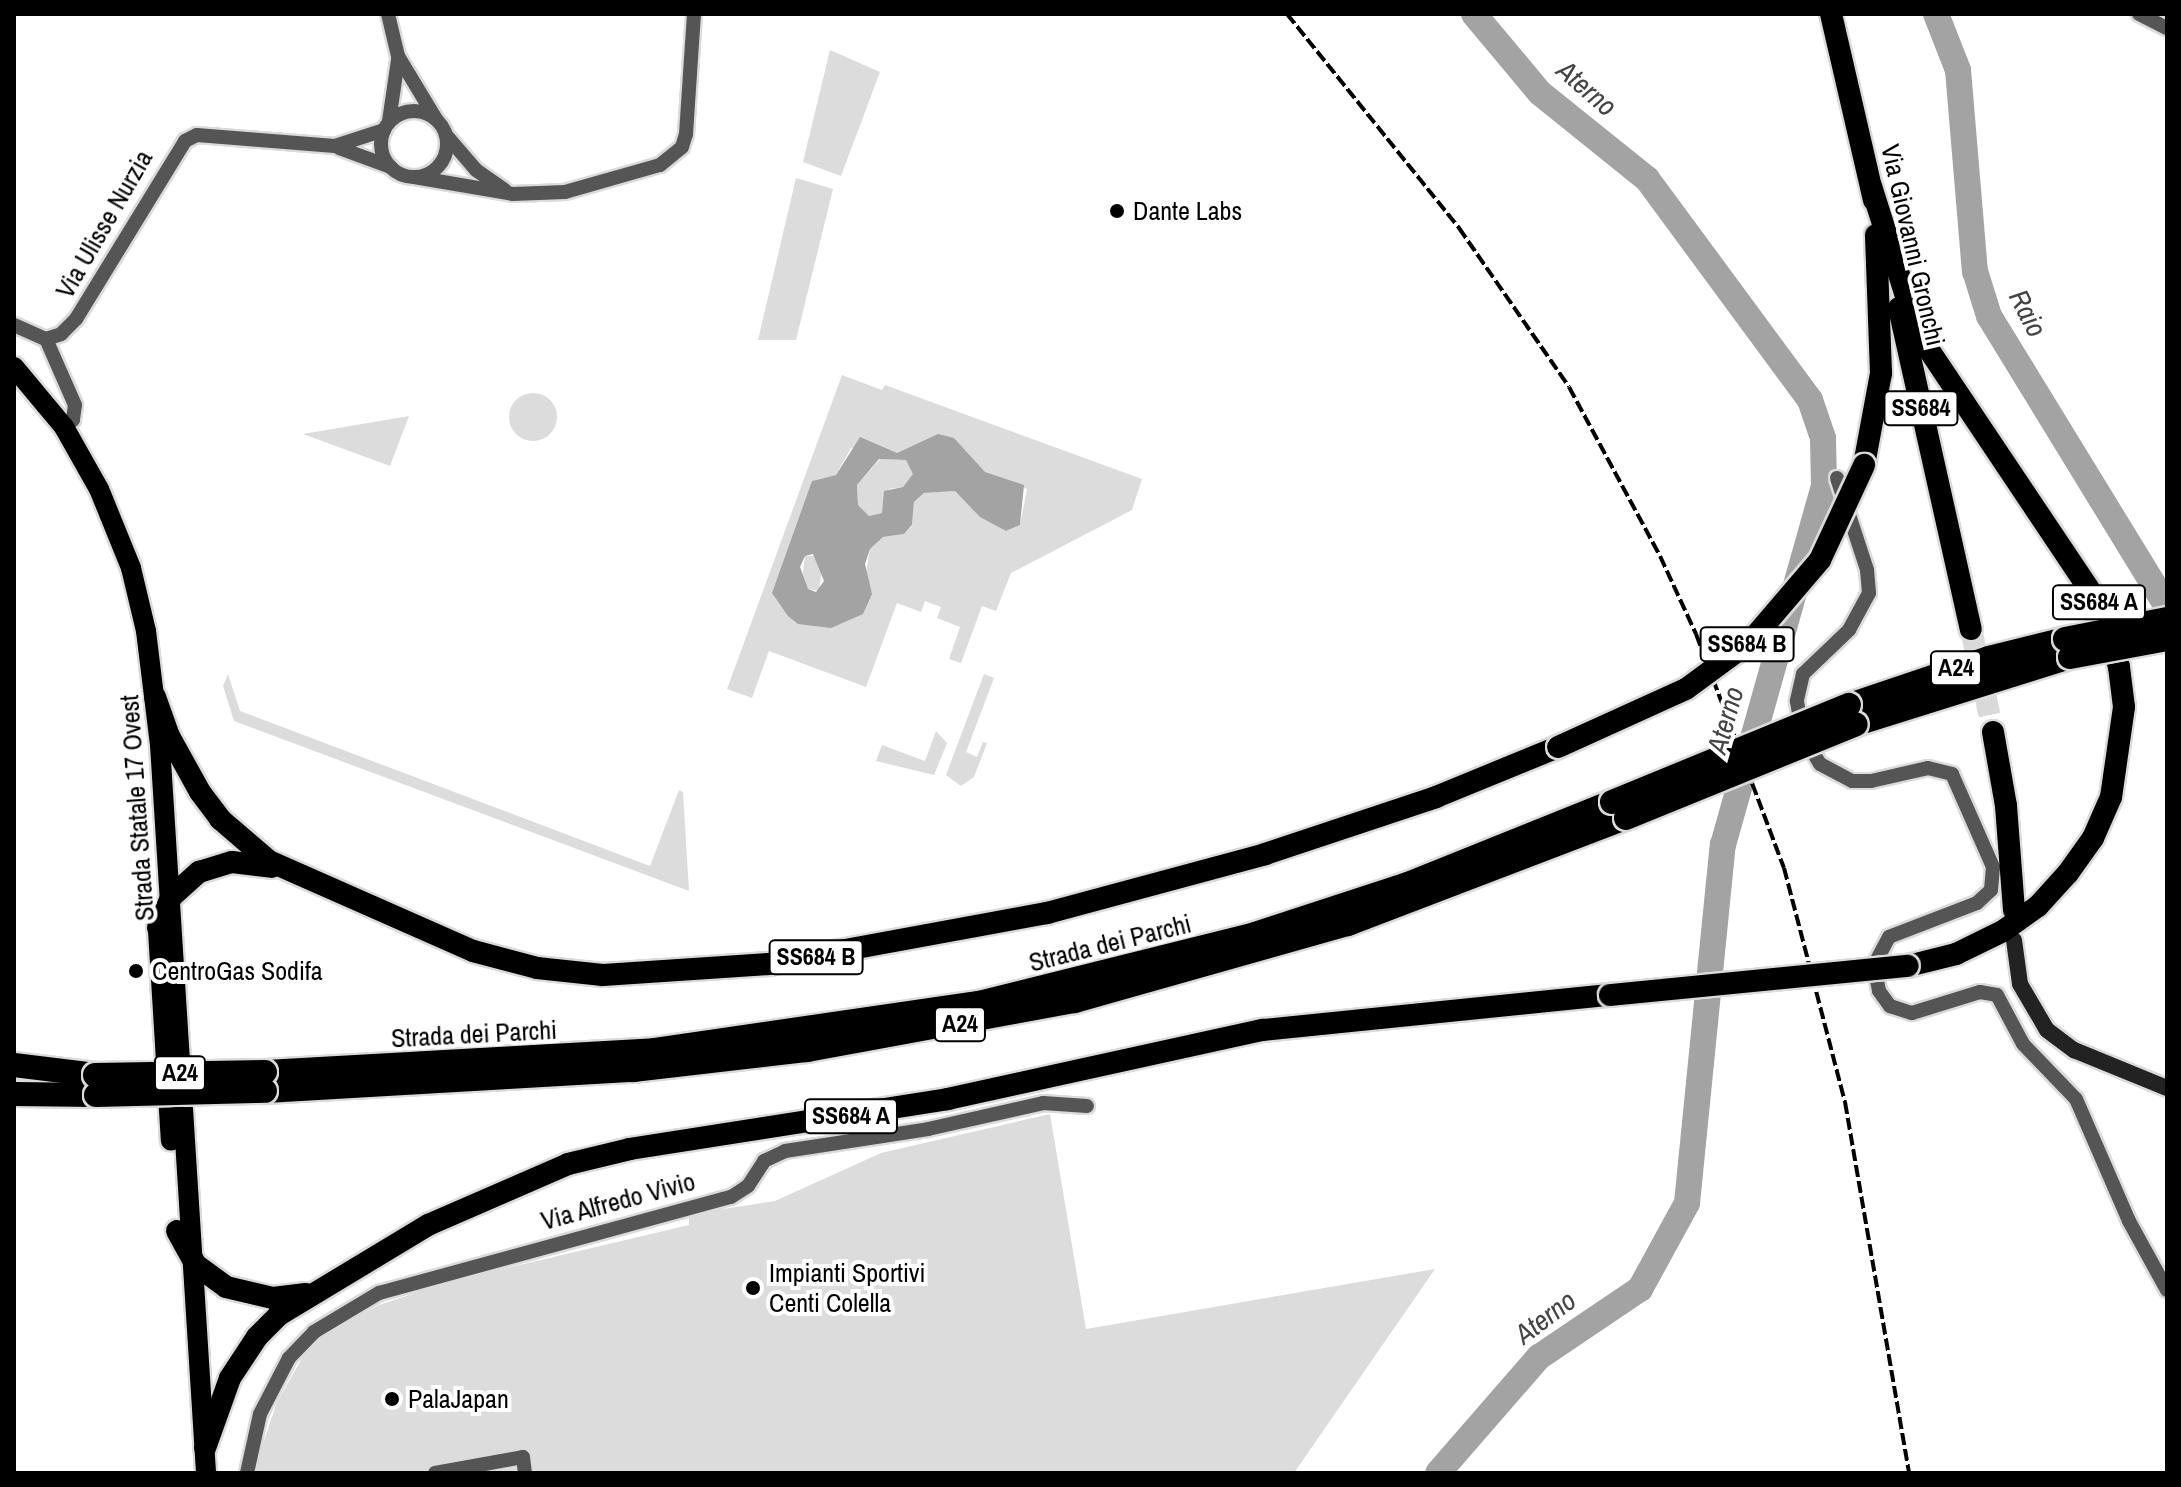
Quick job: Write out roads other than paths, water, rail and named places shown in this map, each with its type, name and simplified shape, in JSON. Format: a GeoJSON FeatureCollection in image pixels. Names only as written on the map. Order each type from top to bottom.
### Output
{"type":"FeatureCollection","features":[{"type":"Feature","properties":{"kind":"highway","name":"Via Giovanni Gronchi"},"geometry":{"type":"LineString","coordinates":[[1831,14],[1971,629]]}},
{"type":"Feature","properties":{"kind":"highway","name":"SS684 B"},"geometry":{"type":"LineString","coordinates":[[155,697],[174,746],[213,810],[254,851],[288,872],[430,935],[523,965],[603,975],[715,970],[885,946],[1093,902],[1370,820],[1558,747],[1686,689],[1761,631],[1828,547],[1864,465],[1877,414],[1882,346],[1871,186]]}},
{"type":"Feature","properties":{"kind":"highway","name":"SS684 A"},"geometry":{"type":"LineString","coordinates":[[205,1448],[221,1398],[248,1349],[270,1323],[315,1291],[464,1207],[600,1155],[948,1099],[1254,1031],[1908,966],[1956,954],[2003,931],[2038,906],[2068,873],[2093,838],[2111,797],[2124,707],[2117,656],[2098,600],[1929,350],[1910,309],[1871,186]]}},
{"type":"Feature","properties":{"kind":"highway","name":"Strada dei Parchi"},"geometry":{"type":"LineString","coordinates":[[2067,648],[2167,619]]}},
{"type":"Feature","properties":{"kind":"highway","name":"Strada dei Parchi"},"geometry":{"type":"LineString","coordinates":[[14,1094],[96,1085],[634,1070],[807,1050],[1046,1007],[1204,968],[1348,924],[1989,658],[2167,639]]}},
{"type":"Feature","properties":{"kind":"highway"},"geometry":{"type":"LineString","coordinates":[[1993,732],[2006,806],[2014,910]]}},
{"type":"Feature","properties":{"kind":"highway","name":"SS684 B"},"geometry":{"type":"LineString","coordinates":[[158,928],[170,898],[193,875],[219,864],[288,872]]}},
{"type":"Feature","properties":{"kind":"highway"},"geometry":{"type":"LineString","coordinates":[[14,1065],[96,1085]]}},
{"type":"Feature","properties":{"kind":"highway","name":"Strada dei Parchi"},"geometry":{"type":"LineString","coordinates":[[14,1076],[96,1085]]}},
{"type":"Feature","properties":{"kind":"highway","name":"SS684 A"},"geometry":{"type":"LineString","coordinates":[[177,1231],[193,1262],[219,1283],[244,1293],[282,1298],[315,1291]]}},
{"type":"Feature","properties":{"kind":"main road","name":"Strada Statale 17 Ovest"},"geometry":{"type":"LineString","coordinates":[[14,367],[68,434],[108,506],[131,568],[155,697],[206,1473]]}},
{"type":"Feature","properties":{"kind":"main road","name":"Strada Statale 17 Ovest"},"geometry":{"type":"LineString","coordinates":[[68,434],[116,552],[138,645],[192,1473]]}},
{"type":"Feature","properties":{"kind":"main road"},"geometry":{"type":"LineString","coordinates":[[2014,940],[2020,984],[2047,1030],[2074,1050],[2167,1088]]}},
{"type":"Feature","properties":{"kind":"street"},"geometry":{"type":"LineString","coordinates":[[388,14],[398,56],[446,135],[476,170],[513,194]]}},
{"type":"Feature","properties":{"kind":"street"},"geometry":{"type":"LineString","coordinates":[[398,56],[381,149],[391,167],[414,177],[513,194],[597,187],[674,157],[686,134],[694,14]]}},
{"type":"Feature","properties":{"kind":"street"},"geometry":{"type":"LineString","coordinates":[[2139,14],[2167,28]]}},
{"type":"Feature","properties":{"kind":"street"},"geometry":{"type":"LineString","coordinates":[[387,126],[417,111],[436,119]]}},
{"type":"Feature","properties":{"kind":"street","name":"Via Ulisse Nurzia"},"geometry":{"type":"LineString","coordinates":[[335,146],[387,126]]}},
{"type":"Feature","properties":{"kind":"street","name":"Via Ulisse Nurzia"},"geometry":{"type":"LineString","coordinates":[[46,339],[61,334],[76,319],[185,141],[197,135],[335,146],[391,167]]}},
{"type":"Feature","properties":{"kind":"street"},"geometry":{"type":"LineString","coordinates":[[414,177],[440,164],[446,135]]}},
{"type":"Feature","properties":{"kind":"street"},"geometry":{"type":"LineString","coordinates":[[14,325],[46,339],[75,405],[68,434]]}},
{"type":"Feature","properties":{"kind":"street"},"geometry":{"type":"LineString","coordinates":[[1837,478],[1869,575],[1869,593],[1849,630],[1803,674],[1797,701],[1802,734],[1820,764],[1852,781],[1928,768],[1952,774],[1964,791],[1993,867],[1991,890],[1977,903],[1889,937],[1874,961],[1877,987],[1890,1006],[1912,1013],[1980,992],[1997,995],[2023,1044],[2073,1093],[2129,1221],[2167,1290]]}},
{"type":"Feature","properties":{"kind":"street","name":"Via Alfredo Vivio"},"geometry":{"type":"LineString","coordinates":[[247,1473],[260,1414],[289,1358],[314,1332],[379,1293],[731,1197],[748,1186],[764,1161],[785,1151],[928,1129],[1043,1103],[1087,1106]]}},
{"type":"Feature","properties":{"kind":"street"},"geometry":{"type":"LineString","coordinates":[[205,1448],[216,1473]]}},
{"type":"Feature","properties":{"kind":"street"},"geometry":{"type":"LineString","coordinates":[[435,1473],[523,1457],[525,1473]]}},
{"type":"Feature","properties":{"kind":"waterway","name":"Aterno"},"geometry":{"type":"LineString","coordinates":[[1438,1473],[1539,1357],[1640,1289],[1687,1203],[1723,845],[1824,486],[1823,438],[1810,400],[1647,179],[1540,93],[1474,14]]}},
{"type":"Feature","properties":{"kind":"waterway","name":"Raio"},"geometry":{"type":"LineString","coordinates":[[1936,14],[1958,70],[1975,271],[1989,316],[2167,606]]}},
{"type":"Feature","properties":{"kind":"waterway","name":"Raio"},"geometry":{"type":"LineString","coordinates":[[2161,595],[2167,597]]}},
{"type":"Feature","properties":{"kind":"tunnel"},"geometry":{"type":"LineString","coordinates":[[1971,629],[1993,732]]}},
{"type":"Feature","properties":{"kind":"railway"},"geometry":{"type":"LineString","coordinates":[[1287,14],[1459,228],[1569,387],[1660,556],[1696,634],[1784,868],[1845,1102],[1909,1473]]}},
{"type":"Feature","properties":{"kind":"place","name":"Dante Labs"},"geometry":{"type":"Point","coordinates":[1117,211]}},
{"type":"Feature","properties":{"kind":"place","name":"CentroGas Sodifa"},"geometry":{"type":"Point","coordinates":[136,971]}},
{"type":"Feature","properties":{"kind":"place","name":"Impianti Sportivi Centi Colella"},"geometry":{"type":"Point","coordinates":[753,1288]}},
{"type":"Feature","properties":{"kind":"place","name":"PalaJapan"},"geometry":{"type":"Point","coordinates":[392,1399]}}]}
